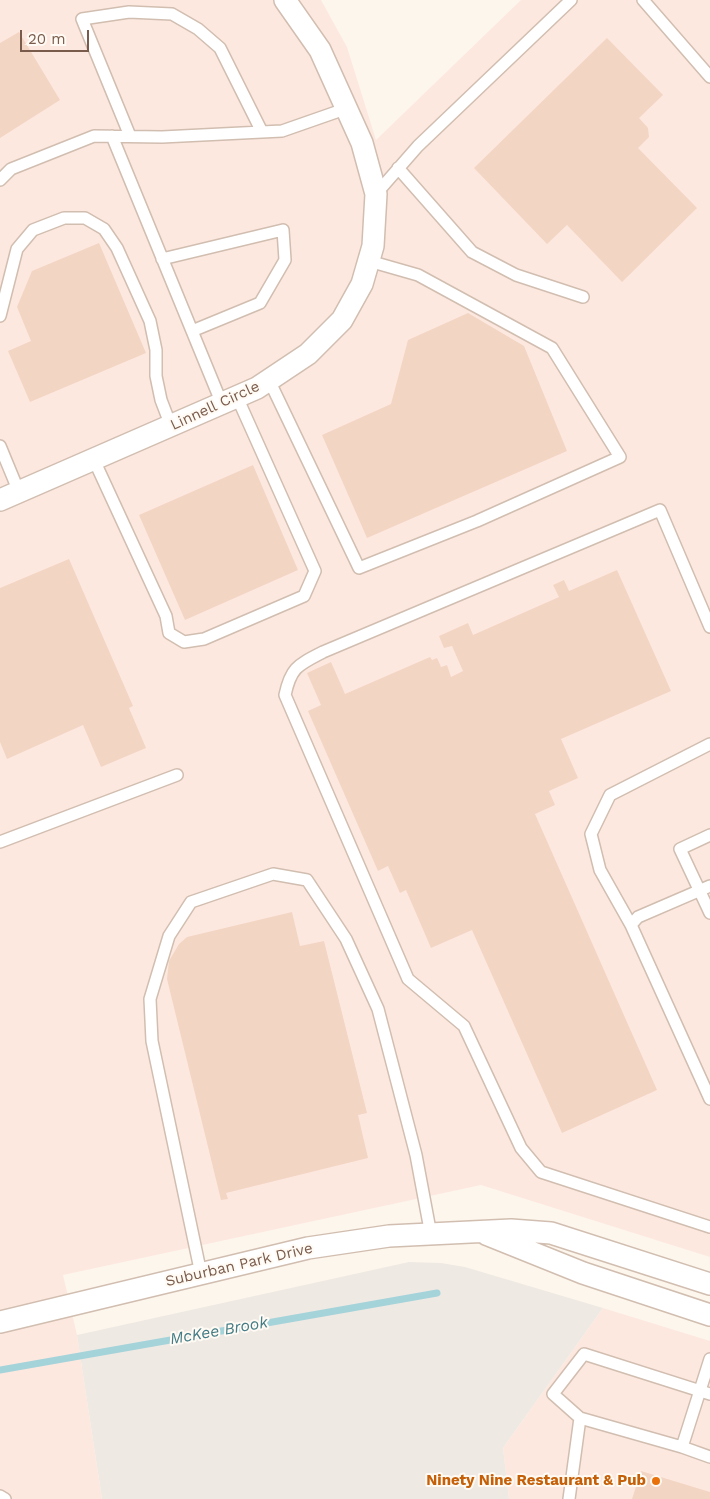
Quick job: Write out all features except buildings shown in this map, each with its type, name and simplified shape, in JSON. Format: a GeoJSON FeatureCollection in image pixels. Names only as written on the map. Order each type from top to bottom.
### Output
{"type":"FeatureCollection","features":[{"type":"Feature","properties":{"kind":"street","name":"Linnell Circle"},"geometry":{"type":"LineString","coordinates":[[9,496],[230,400],[269,380],[308,354],[342,320],[362,284],[369,261],[373,246],[376,194],[362,143],[320,50],[285,0]]}},
{"type":"Feature","properties":{"kind":"street","name":"Suburban Park Drive"},"geometry":{"type":"LineString","coordinates":[[0,1322],[308,1248],[389,1236],[510,1230],[551,1233],[710,1284]]}},
{"type":"Feature","properties":{"kind":"street","name":"Suburban Park Drive"},"geometry":{"type":"LineString","coordinates":[[481,1232],[583,1273],[710,1315]]}},
{"type":"Feature","properties":{"kind":"lane"},"geometry":{"type":"LineString","coordinates":[[376,194],[418,146],[571,0]]}},
{"type":"Feature","properties":{"kind":"lane"},"geometry":{"type":"LineString","coordinates":[[643,0],[710,77]]}},
{"type":"Feature","properties":{"kind":"lane"},"geometry":{"type":"LineString","coordinates":[[130,136],[82,19],[129,12],[172,14],[198,29],[220,48],[262,132]]}},
{"type":"Feature","properties":{"kind":"lane"},"geometry":{"type":"LineString","coordinates":[[0,180],[11,169],[94,136],[282,131],[345,108]]}},
{"type":"Feature","properties":{"kind":"lane"},"geometry":{"type":"LineString","coordinates":[[94,460],[166,616],[169,633],[184,642],[204,639],[304,596],[315,571],[230,400],[192,331],[112,136]]}},
{"type":"Feature","properties":{"kind":"lane"},"geometry":{"type":"LineString","coordinates":[[398,168],[472,252],[516,274],[583,297]]}},
{"type":"Feature","properties":{"kind":"lane"},"geometry":{"type":"LineString","coordinates":[[0,316],[17,249],[34,230],[64,218],[85,218],[104,229],[117,248],[150,321],[156,350],[156,376],[161,400],[171,426]]}},
{"type":"Feature","properties":{"kind":"lane"},"geometry":{"type":"LineString","coordinates":[[162,259],[283,230],[285,260],[260,303],[192,331]]}},
{"type":"Feature","properties":{"kind":"lane"},"geometry":{"type":"LineString","coordinates":[[269,380],[358,568],[477,522],[620,457],[552,348],[418,275],[369,261]]}},
{"type":"Feature","properties":{"kind":"lane"},"geometry":{"type":"LineString","coordinates":[[0,446],[9,496]]}},
{"type":"Feature","properties":{"kind":"lane"},"geometry":{"type":"LineString","coordinates":[[710,627],[660,510],[302,662],[289,676],[285,696],[408,979],[464,1026],[526,1154],[540,1172],[710,1227]]}},
{"type":"Feature","properties":{"kind":"lane"},"geometry":{"type":"LineString","coordinates":[[710,744],[610,795],[591,834],[600,870],[631,926],[710,1100]]}},
{"type":"Feature","properties":{"kind":"lane"},"geometry":{"type":"LineString","coordinates":[[0,842],[177,775]]}},
{"type":"Feature","properties":{"kind":"lane"},"geometry":{"type":"LineString","coordinates":[[710,836],[680,849],[705,888],[710,913]]}},
{"type":"Feature","properties":{"kind":"lane"},"geometry":{"type":"LineString","coordinates":[[201,1274],[152,1041],[150,999],[169,936],[191,902],[273,874],[307,880],[346,939],[378,1009],[416,1154],[431,1235]]}},
{"type":"Feature","properties":{"kind":"lane"},"geometry":{"type":"LineString","coordinates":[[631,926],[638,917],[705,888]]}},
{"type":"Feature","properties":{"kind":"lane"},"geometry":{"type":"LineString","coordinates":[[705,1392],[584,1354],[553,1394],[580,1418],[710,1456]]}},
{"type":"Feature","properties":{"kind":"lane"},"geometry":{"type":"LineString","coordinates":[[682,1447],[705,1392],[710,1359]]}},
{"type":"Feature","properties":{"kind":"lane"},"geometry":{"type":"LineString","coordinates":[[569,1499],[580,1418]]}},
{"type":"Feature","properties":{"kind":"lane"},"geometry":{"type":"LineString","coordinates":[[0,1496],[4,1499]]}},
{"type":"Feature","properties":{"kind":"shaded area"},"geometry":{"type":"Polygon","coordinates":[[[0,0],[321,0],[347,47],[376,140],[521,0],[710,0],[710,1257],[481,1185],[63,1275],[77,1335],[102,1499],[0,1499],[0,0]]]}},
{"type":"Feature","properties":{"kind":"shaded area"},"geometry":{"type":"Polygon","coordinates":[[[409,1262],[441,1263],[465,1267],[603,1308],[503,1448],[509,1499],[102,1499],[77,1335],[409,1262]]]}},
{"type":"Feature","properties":{"kind":"shaded area"},"geometry":{"type":"Polygon","coordinates":[[[603,1308],[710,1341],[710,1499],[509,1499],[503,1448],[603,1308]]]}},
{"type":"Feature","properties":{"kind":"waterway","name":"McKee Brook"},"geometry":{"type":"LineString","coordinates":[[0,1370],[437,1293]]}},
{"type":"Feature","properties":{"kind":"place","name":"Ninety Nine Restaurant & Pub"},"geometry":{"type":"Point","coordinates":[656,1481]}}]}
